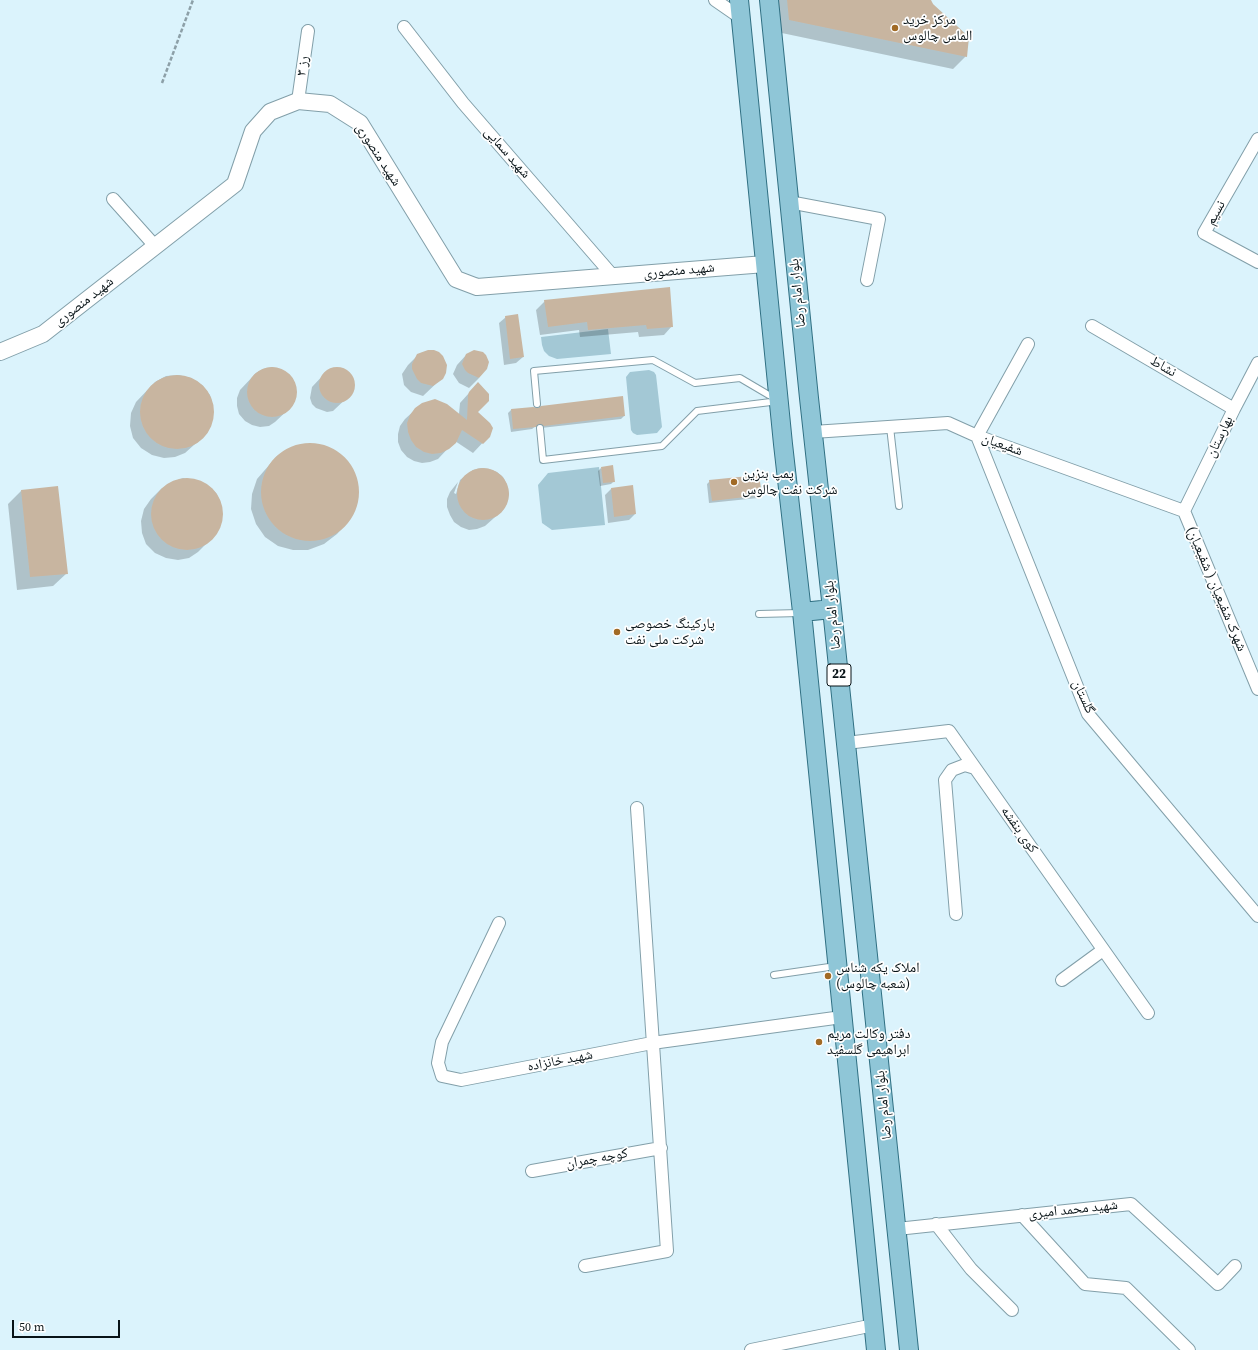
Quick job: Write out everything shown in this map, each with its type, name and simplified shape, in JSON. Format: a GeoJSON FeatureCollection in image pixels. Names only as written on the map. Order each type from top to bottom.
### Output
{"type":"FeatureCollection","features":[{"type":"Feature","properties":{"kind":"main road"},"geometry":{"type":"LineString","coordinates":[[739,0],[876,1350]]}},
{"type":"Feature","properties":{"kind":"main road","name":"بلوار امام رضا"},"geometry":{"type":"LineString","coordinates":[[769,0],[809,398],[909,1350]]}},
{"type":"Feature","properties":{"kind":"main road"},"geometry":{"type":"LineString","coordinates":[[779,401],[809,398]]}},
{"type":"Feature","properties":{"kind":"main road"},"geometry":{"type":"LineString","coordinates":[[802,612],[832,609]]}},
{"type":"Feature","properties":{"kind":"street"},"geometry":{"type":"LineString","coordinates":[[715,0],[741,18]]}},
{"type":"Feature","properties":{"kind":"street","name":"شهید سمایی"},"geometry":{"type":"LineString","coordinates":[[404,27],[463,103],[613,276]]}},
{"type":"Feature","properties":{"kind":"street","name":"رز ۳"},"geometry":{"type":"LineString","coordinates":[[298,101],[308,32]]}},
{"type":"Feature","properties":{"kind":"street","name":"شهید منصوری"},"geometry":{"type":"LineString","coordinates":[[0,352],[43,334],[235,184],[253,131],[270,112],[298,101],[330,104],[360,123],[456,279],[477,287],[765,264]]}},
{"type":"Feature","properties":{"kind":"street","name":"نسیم"},"geometry":{"type":"LineString","coordinates":[[1258,139],[1204,233],[1258,262]]}},
{"type":"Feature","properties":{"kind":"street"},"geometry":{"type":"LineString","coordinates":[[113,199],[155,246]]}},
{"type":"Feature","properties":{"kind":"street"},"geometry":{"type":"LineString","coordinates":[[789,202],[879,219],[867,280]]}},
{"type":"Feature","properties":{"kind":"street","name":"نشاط"},"geometry":{"type":"LineString","coordinates":[[1092,326],[1234,409]]}},
{"type":"Feature","properties":{"kind":"street"},"geometry":{"type":"LineString","coordinates":[[977,436],[1028,344]]}},
{"type":"Feature","properties":{"kind":"street","name":"بهارستان"},"geometry":{"type":"LineString","coordinates":[[1184,512],[1258,363]]}},
{"type":"Feature","properties":{"kind":"street","name":"شفیعیان"},"geometry":{"type":"LineString","coordinates":[[813,432],[948,423],[977,436],[1184,512]]}},
{"type":"Feature","properties":{"kind":"street","name":"گلستان"},"geometry":{"type":"LineString","coordinates":[[977,436],[1088,714],[1258,916]]}},
{"type":"Feature","properties":{"kind":"street","name":"شهرک شفیعیان ( شفیعیان)"},"geometry":{"type":"LineString","coordinates":[[1184,512],[1258,689]]}},
{"type":"Feature","properties":{"kind":"street","name":"کوی بنفشه"},"geometry":{"type":"LineString","coordinates":[[846,743],[949,731],[1148,1013]]}},
{"type":"Feature","properties":{"kind":"street"},"geometry":{"type":"LineString","coordinates":[[956,914],[945,780],[952,770],[965,765],[975,768]]}},
{"type":"Feature","properties":{"kind":"street"},"geometry":{"type":"LineString","coordinates":[[585,1266],[667,1251],[637,808]]}},
{"type":"Feature","properties":{"kind":"street","name":"شهید خانزاده"},"geometry":{"type":"LineString","coordinates":[[499,923],[442,1042],[438,1063],[442,1076],[461,1080],[652,1043],[842,1017]]}},
{"type":"Feature","properties":{"kind":"street"},"geometry":{"type":"LineString","coordinates":[[1062,980],[1103,950]]}},
{"type":"Feature","properties":{"kind":"street","name":"کوچه چمران"},"geometry":{"type":"LineString","coordinates":[[532,1171],[661,1148]]}},
{"type":"Feature","properties":{"kind":"street","name":"شهید محمد امیری"},"geometry":{"type":"LineString","coordinates":[[897,1229],[1022,1214],[1131,1204],[1218,1284],[1235,1266]]}},
{"type":"Feature","properties":{"kind":"street"},"geometry":{"type":"LineString","coordinates":[[1022,1214],[1085,1284],[1126,1288],[1189,1350]]}},
{"type":"Feature","properties":{"kind":"street"},"geometry":{"type":"LineString","coordinates":[[936,1224],[971,1269],[1012,1310]]}},
{"type":"Feature","properties":{"kind":"street"},"geometry":{"type":"LineString","coordinates":[[751,1350],[874,1325]]}},
{"type":"Feature","properties":{"kind":"lane"},"geometry":{"type":"LineString","coordinates":[[537,404],[534,371],[652,360],[695,383],[740,378],[779,401]]}},
{"type":"Feature","properties":{"kind":"lane"},"geometry":{"type":"LineString","coordinates":[[540,428],[543,460],[662,446],[697,411],[779,401]]}},
{"type":"Feature","properties":{"kind":"lane"},"geometry":{"type":"LineString","coordinates":[[890,427],[899,506]]}},
{"type":"Feature","properties":{"kind":"lane"},"geometry":{"type":"LineString","coordinates":[[760,614],[802,612]]}},
{"type":"Feature","properties":{"kind":"lane"},"geometry":{"type":"LineString","coordinates":[[774,975],[838,966]]}},
{"type":"Feature","properties":{"kind":"path"},"geometry":{"type":"LineString","coordinates":[[162,83],[193,0]]}},
{"type":"Feature","properties":{"kind":"shaded area"},"geometry":{"type":"Polygon","coordinates":[[[608,329],[611,354],[557,359],[549,356],[544,351],[542,345],[541,337],[608,329]]]}},
{"type":"Feature","properties":{"kind":"shaded area"},"geometry":{"type":"Polygon","coordinates":[[[649,370],[654,372],[656,375],[662,427],[657,433],[637,435],[631,430],[626,377],[630,372],[649,370]]]}},
{"type":"Feature","properties":{"kind":"shaded area"},"geometry":{"type":"Polygon","coordinates":[[[599,467],[605,525],[552,530],[542,523],[538,485],[548,473],[599,467]]]}},
{"type":"Feature","properties":{"kind":"building","name":"مرکز خرید الماس چالوس"},"geometry":{"type":"Polygon","coordinates":[[[787,0],[931,0],[933,4],[969,37],[967,57],[789,20],[787,0]]]}},
{"type":"Feature","properties":{"kind":"building"},"geometry":{"type":"Polygon","coordinates":[[[670,287],[673,327],[647,329],[646,325],[588,330],[587,322],[548,327],[544,300],[670,287]]]}},
{"type":"Feature","properties":{"kind":"building"},"geometry":{"type":"Polygon","coordinates":[[[518,314],[524,357],[510,359],[505,316],[518,314]]]}},
{"type":"Feature","properties":{"kind":"building"},"geometry":{"type":"Polygon","coordinates":[[[428,350],[439,352],[443,356],[447,365],[446,373],[443,379],[433,386],[421,383],[417,379],[412,369],[412,364],[417,354],[428,350]]]}},
{"type":"Feature","properties":{"kind":"building"},"geometry":{"type":"Polygon","coordinates":[[[474,350],[483,352],[489,362],[487,369],[479,378],[468,373],[462,364],[466,354],[474,350]]]}},
{"type":"Feature","properties":{"kind":"building"},"geometry":{"type":"Polygon","coordinates":[[[277,367],[282,368],[290,374],[296,382],[296,402],[290,410],[282,416],[267,417],[262,416],[254,410],[248,402],[247,387],[248,382],[254,374],[262,368],[277,367]]]}},
{"type":"Feature","properties":{"kind":"building"},"geometry":{"type":"Polygon","coordinates":[[[337,367],[347,370],[352,375],[355,385],[352,395],[347,400],[337,403],[327,400],[322,395],[319,385],[322,375],[327,370],[337,367]]]}},
{"type":"Feature","properties":{"kind":"building"},"geometry":{"type":"Polygon","coordinates":[[[170,375],[184,375],[198,381],[208,391],[214,405],[214,419],[208,433],[198,443],[184,449],[170,449],[156,443],[146,433],[140,419],[140,405],[146,391],[156,381],[170,375]]]}},
{"type":"Feature","properties":{"kind":"building"},"geometry":{"type":"Polygon","coordinates":[[[478,382],[489,394],[489,401],[478,412],[490,423],[493,428],[490,437],[483,444],[462,430],[456,443],[441,453],[432,454],[424,452],[416,447],[408,432],[407,423],[415,408],[422,403],[435,399],[447,404],[467,420],[468,395],[478,382]]]}},
{"type":"Feature","properties":{"kind":"building"},"geometry":{"type":"Polygon","coordinates":[[[623,396],[625,416],[544,426],[539,424],[536,427],[513,429],[511,409],[538,408],[541,406],[623,396]]]}},
{"type":"Feature","properties":{"kind":"building"},"geometry":{"type":"Polygon","coordinates":[[[310,443],[329,447],[345,457],[355,473],[359,492],[355,511],[345,527],[329,537],[310,541],[291,537],[275,527],[265,511],[261,492],[265,473],[275,457],[291,447],[310,443]]]}},
{"type":"Feature","properties":{"kind":"building"},"geometry":{"type":"Polygon","coordinates":[[[613,465],[615,482],[603,483],[601,467],[613,465]]]}},
{"type":"Feature","properties":{"kind":"building"},"geometry":{"type":"Polygon","coordinates":[[[478,468],[488,468],[502,475],[509,489],[509,499],[502,513],[488,520],[478,520],[468,516],[461,509],[457,499],[457,489],[461,479],[468,472],[478,468]]]}},
{"type":"Feature","properties":{"kind":"building"},"geometry":{"type":"Polygon","coordinates":[[[759,475],[762,495],[712,501],[709,480],[759,475]]]}},
{"type":"Feature","properties":{"kind":"building"},"geometry":{"type":"Polygon","coordinates":[[[180,478],[194,478],[201,480],[213,488],[221,500],[223,514],[221,528],[213,540],[201,548],[194,550],[180,550],[173,548],[161,540],[153,528],[151,521],[151,507],[153,500],[161,488],[173,480],[180,478]]]}},
{"type":"Feature","properties":{"kind":"building"},"geometry":{"type":"Polygon","coordinates":[[[633,485],[636,514],[614,517],[611,488],[633,485]]]}},
{"type":"Feature","properties":{"kind":"building"},"geometry":{"type":"Polygon","coordinates":[[[58,486],[68,574],[30,577],[21,490],[58,486]]]}},
{"type":"Feature","properties":{"kind":"place","name":"مرکز خرید الماس چالوس"},"geometry":{"type":"Point","coordinates":[895,28]}},
{"type":"Feature","properties":{"kind":"place","name":"پمپ بنزین شرکت نفت چالوس"},"geometry":{"type":"Point","coordinates":[734,482]}},
{"type":"Feature","properties":{"kind":"place","name":"پارکینگ خصوصی شرکت ملی نفت"},"geometry":{"type":"Point","coordinates":[617,632]}},
{"type":"Feature","properties":{"kind":"place","name":"املاک یکه شناس (شعبه چالوس)"},"geometry":{"type":"Point","coordinates":[828,976]}},
{"type":"Feature","properties":{"kind":"place","name":"دفتر وکالت مریم ابراهیمی گلسفید"},"geometry":{"type":"Point","coordinates":[819,1042]}}]}
